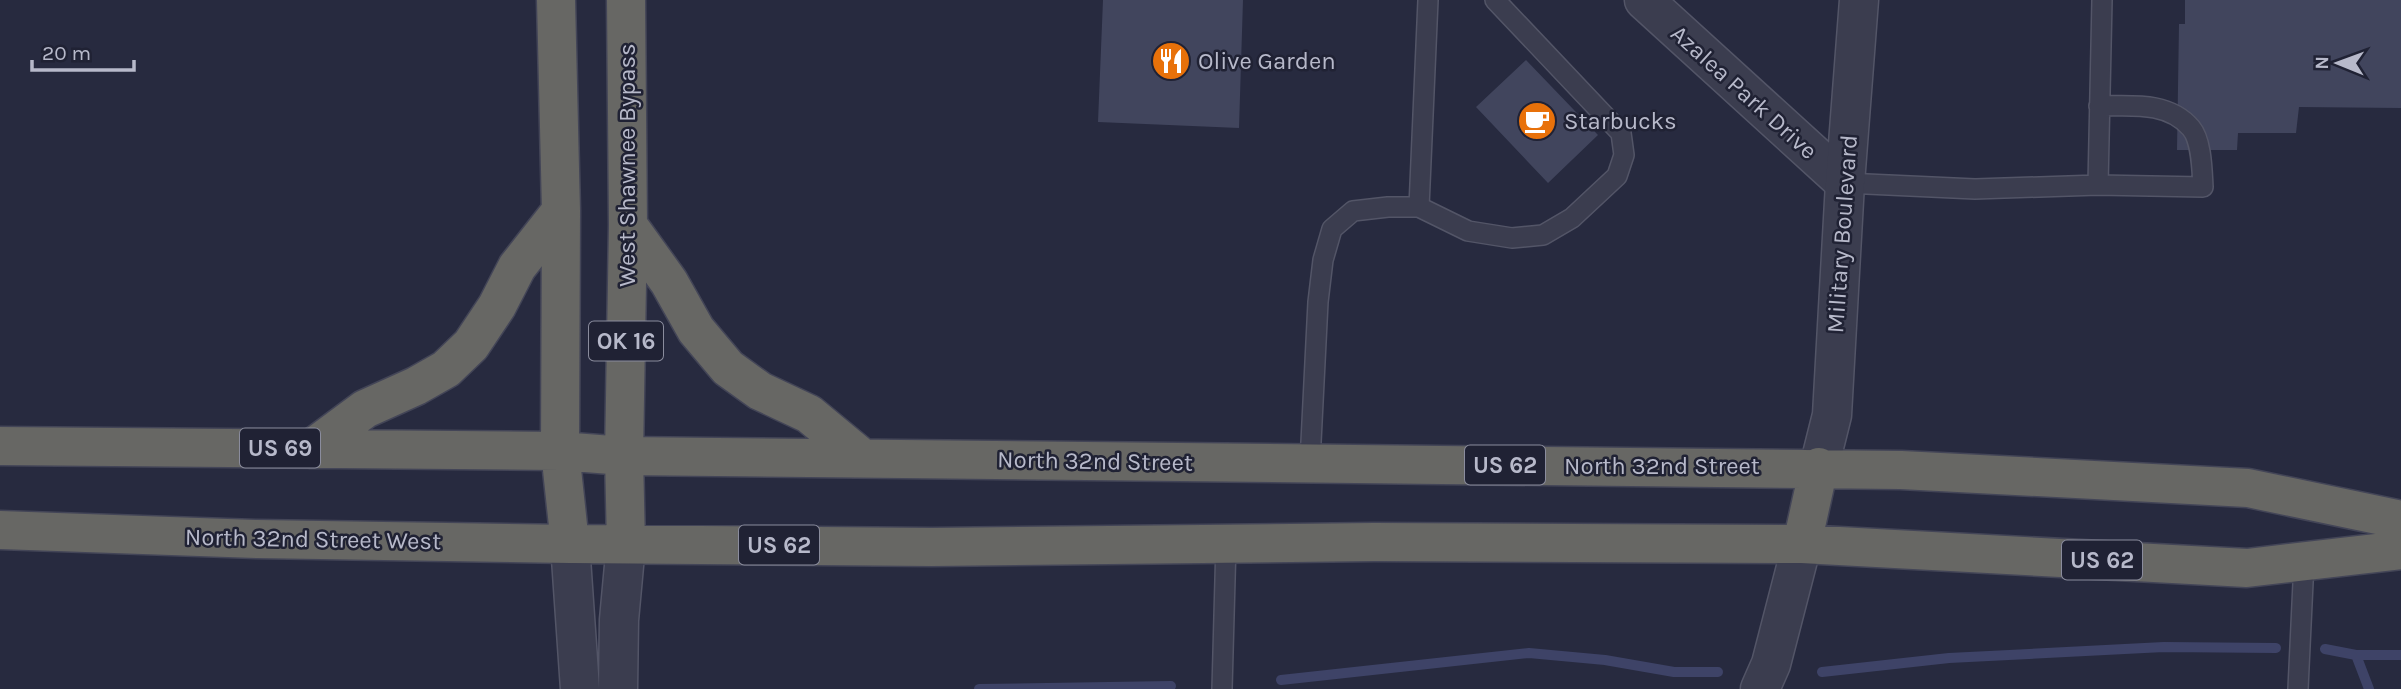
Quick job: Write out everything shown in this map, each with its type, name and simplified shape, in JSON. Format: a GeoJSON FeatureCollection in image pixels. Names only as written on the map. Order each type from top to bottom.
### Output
{"type":"FeatureCollection","features":[{"type":"Feature","properties":{"kind":"highway"},"geometry":{"type":"LineString","coordinates":[[556,0],[561,211],[560,451],[570,544]]}},
{"type":"Feature","properties":{"kind":"highway","name":"West Shawnee Bypass"},"geometry":{"type":"LineString","coordinates":[[626,0],[626,544]]}},
{"type":"Feature","properties":{"kind":"highway"},"geometry":{"type":"LineString","coordinates":[[310,449],[365,409],[446,369],[471,345],[498,306],[517,267],[561,211]]}},
{"type":"Feature","properties":{"kind":"highway"},"geometry":{"type":"LineString","coordinates":[[628,225],[669,282],[696,330],[728,368],[760,391],[809,414],[862,457]]}},
{"type":"Feature","properties":{"kind":"highway","name":"US 69"},"geometry":{"type":"LineString","coordinates":[[0,446],[560,451],[624,456]]}},
{"type":"Feature","properties":{"kind":"highway","name":"North 32nd Street"},"geometry":{"type":"LineString","coordinates":[[624,456],[1819,467],[1988,473],[2248,488],[2401,520]]}},
{"type":"Feature","properties":{"kind":"highway"},"geometry":{"type":"LineString","coordinates":[[1802,544],[1819,467]]}},
{"type":"Feature","properties":{"kind":"highway","name":"North 32nd Street West"},"geometry":{"type":"LineString","coordinates":[[0,530],[271,539],[626,544]]}},
{"type":"Feature","properties":{"kind":"highway","name":"US 62"},"geometry":{"type":"LineString","coordinates":[[626,544],[932,547],[1226,543],[1802,544],[2247,568],[2401,550]]}},
{"type":"Feature","properties":{"kind":"street","name":"Azalea Park Drive"},"geometry":{"type":"LineString","coordinates":[[1644,0],[1845,183]]}},
{"type":"Feature","properties":{"kind":"street","name":"Military Boulevard"},"geometry":{"type":"LineString","coordinates":[[1819,467],[1832,415],[1859,0]]}},
{"type":"Feature","properties":{"kind":"street"},"geometry":{"type":"LineString","coordinates":[[570,544],[580,689]]}},
{"type":"Feature","properties":{"kind":"street"},"geometry":{"type":"LineString","coordinates":[[618,689],[619,620],[626,544]]}},
{"type":"Feature","properties":{"kind":"street"},"geometry":{"type":"LineString","coordinates":[[1760,689],[1771,664],[1802,544]]}},
{"type":"Feature","properties":{"kind":"lane"},"geometry":{"type":"LineString","coordinates":[[1419,206],[1428,0]]}},
{"type":"Feature","properties":{"kind":"lane"},"geometry":{"type":"LineString","coordinates":[[1310,462],[1318,302],[1323,260],[1332,229],[1353,211],[1419,206],[1468,231],[1512,238],[1543,236],[1572,218],[1617,176],[1624,155],[1621,133],[1495,0]]}},
{"type":"Feature","properties":{"kind":"lane"},"geometry":{"type":"LineString","coordinates":[[2098,185],[2102,0]]}},
{"type":"Feature","properties":{"kind":"lane"},"geometry":{"type":"LineString","coordinates":[[1845,183],[1975,189],[2098,185],[2203,187],[2202,158],[2192,129],[2166,110],[2150,106],[2099,106]]}},
{"type":"Feature","properties":{"kind":"lane"},"geometry":{"type":"LineString","coordinates":[[1222,689],[1226,543]]}},
{"type":"Feature","properties":{"kind":"lane"},"geometry":{"type":"LineString","coordinates":[[2298,689],[2304,561]]}},
{"type":"Feature","properties":{"kind":"building","name":"Olive Garden"},"geometry":{"type":"Polygon","coordinates":[[[1103,0],[1243,0],[1239,128],[1098,122],[1103,0]]]}},
{"type":"Feature","properties":{"kind":"building"},"geometry":{"type":"Polygon","coordinates":[[[2185,0],[2401,0],[2401,108],[2299,107],[2296,133],[2238,133],[2237,150],[2177,150],[2179,24],[2185,24],[2185,0]]]}},
{"type":"Feature","properties":{"kind":"building","name":"Starbucks"},"geometry":{"type":"Polygon","coordinates":[[[1526,60],[1598,135],[1548,183],[1476,107],[1526,60]]]}},
{"type":"Feature","properties":{"kind":"waterway"},"geometry":{"type":"LineString","coordinates":[[1822,672],[1949,658],[2164,647],[2276,648]]}},
{"type":"Feature","properties":{"kind":"waterway"},"geometry":{"type":"LineString","coordinates":[[2325,649],[2356,655],[2369,689]]}},
{"type":"Feature","properties":{"kind":"waterway"},"geometry":{"type":"LineString","coordinates":[[1281,680],[1529,653],[1605,660],[1674,672],[1718,672]]}},
{"type":"Feature","properties":{"kind":"waterway"},"geometry":{"type":"LineString","coordinates":[[2356,655],[2401,655]]}},
{"type":"Feature","properties":{"kind":"waterway"},"geometry":{"type":"LineString","coordinates":[[979,689],[1171,686]]}},
{"type":"Feature","properties":{"kind":"place","name":"Olive Garden"},"geometry":{"type":"Point","coordinates":[1171,61]}},
{"type":"Feature","properties":{"kind":"place","name":"Starbucks"},"geometry":{"type":"Point","coordinates":[1537,121]}}]}
